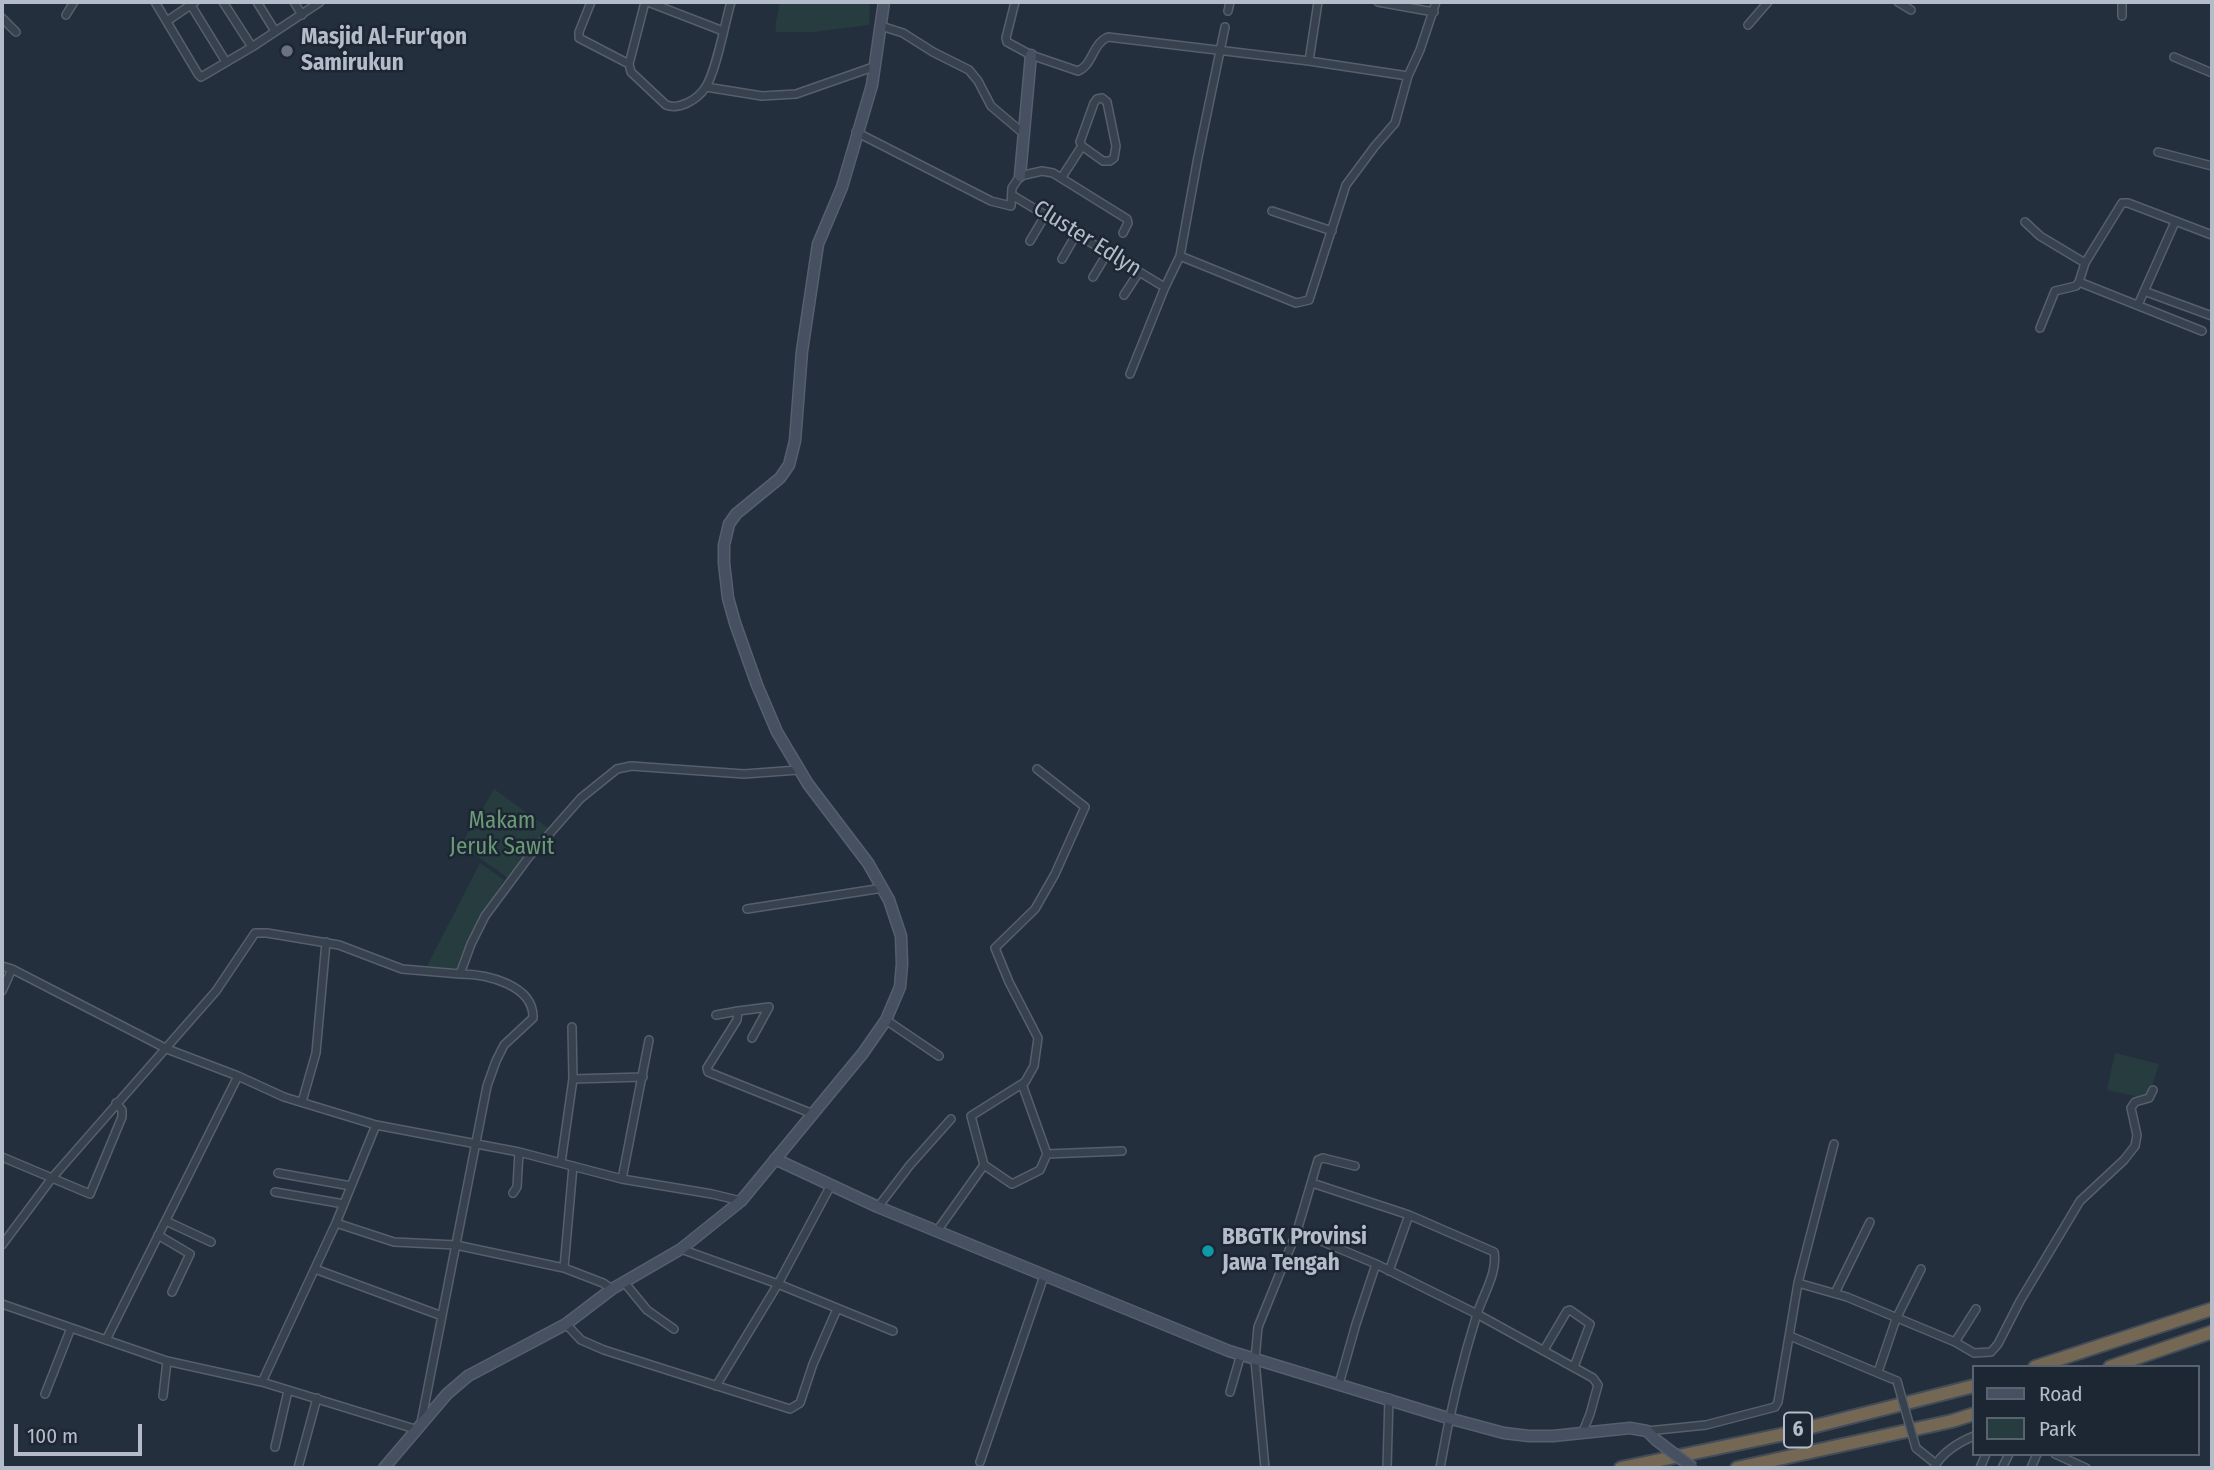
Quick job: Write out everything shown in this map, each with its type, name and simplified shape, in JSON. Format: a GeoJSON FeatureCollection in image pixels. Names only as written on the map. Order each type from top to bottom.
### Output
{"type":"FeatureCollection","features":[{"type":"Feature","properties":{"kind":"highway"},"geometry":{"type":"LineString","coordinates":[[2041,1365],[2212,1309]]}},
{"type":"Feature","properties":{"kind":"highway"},"geometry":{"type":"LineString","coordinates":[[2116,1365],[2212,1332]]}},
{"type":"Feature","properties":{"kind":"highway","name":"6"},"geometry":{"type":"LineString","coordinates":[[1621,1468],[1780,1435],[1972,1387]]}},
{"type":"Feature","properties":{"kind":"highway","name":"6"},"geometry":{"type":"LineString","coordinates":[[1737,1468],[1972,1415]]}},
{"type":"Feature","properties":{"kind":"main road"},"geometry":{"type":"LineString","coordinates":[[384,1468],[447,1394],[468,1376],[566,1324],[611,1289],[681,1249],[741,1201],[863,1053],[886,1020],[900,987],[901,936],[883,887],[798,770],[777,732],[735,623],[728,598],[724,545],[729,524],[736,514],[784,474],[795,441],[802,351],[818,244],[842,187],[872,85],[884,2]]}},
{"type":"Feature","properties":{"kind":"main road"},"geometry":{"type":"LineString","coordinates":[[1020,176],[1031,55]]}},
{"type":"Feature","properties":{"kind":"main road"},"geometry":{"type":"LineString","coordinates":[[775,1159],[878,1207],[1255,1360],[1504,1433],[1529,1436],[1582,1434],[1614,1429],[1647,1431],[1693,1468]]}},
{"type":"Feature","properties":{"kind":"street"},"geometry":{"type":"LineString","coordinates":[[66,15],[74,2]]}},
{"type":"Feature","properties":{"kind":"street"},"geometry":{"type":"LineString","coordinates":[[155,2],[199,76],[204,77],[320,2]]}},
{"type":"Feature","properties":{"kind":"street"},"geometry":{"type":"LineString","coordinates":[[223,2],[252,47]]}},
{"type":"Feature","properties":{"kind":"street"},"geometry":{"type":"LineString","coordinates":[[257,2],[275,31]]}},
{"type":"Feature","properties":{"kind":"street"},"geometry":{"type":"LineString","coordinates":[[293,2],[302,15]]}},
{"type":"Feature","properties":{"kind":"street"},"geometry":{"type":"LineString","coordinates":[[591,2],[579,38],[629,64]]}},
{"type":"Feature","properties":{"kind":"street"},"geometry":{"type":"LineString","coordinates":[[723,31],[646,2],[629,64],[631,72],[669,107],[678,107],[693,99],[706,87],[723,31],[731,2]]}},
{"type":"Feature","properties":{"kind":"street"},"geometry":{"type":"LineString","coordinates":[[1015,2],[1006,40],[1031,55],[1079,72],[1084,69],[1099,42],[1108,37],[1309,61],[1408,76]]}},
{"type":"Feature","properties":{"kind":"street"},"geometry":{"type":"LineString","coordinates":[[1228,11],[1230,2]]}},
{"type":"Feature","properties":{"kind":"street"},"geometry":{"type":"LineString","coordinates":[[1309,61],[1318,2]]}},
{"type":"Feature","properties":{"kind":"street"},"geometry":{"type":"LineString","coordinates":[[1378,2],[1434,12]]}},
{"type":"Feature","properties":{"kind":"street"},"geometry":{"type":"LineString","coordinates":[[1180,256],[1301,303],[1311,298],[1346,185],[1395,123],[1408,76],[1436,2]]}},
{"type":"Feature","properties":{"kind":"street"},"geometry":{"type":"LineString","coordinates":[[1748,25],[1768,2]]}},
{"type":"Feature","properties":{"kind":"street"},"geometry":{"type":"LineString","coordinates":[[1898,2],[1911,10]]}},
{"type":"Feature","properties":{"kind":"street"},"geometry":{"type":"LineString","coordinates":[[2122,2],[2122,16]]}},
{"type":"Feature","properties":{"kind":"street"},"geometry":{"type":"LineString","coordinates":[[167,21],[192,3],[226,62]]}},
{"type":"Feature","properties":{"kind":"street"},"geometry":{"type":"LineString","coordinates":[[2,18],[16,32]]}},
{"type":"Feature","properties":{"kind":"street"},"geometry":{"type":"LineString","coordinates":[[881,26],[903,33],[969,70],[992,106],[1023,133]]}},
{"type":"Feature","properties":{"kind":"street"},"geometry":{"type":"LineString","coordinates":[[1130,373],[1180,256],[1225,27]]}},
{"type":"Feature","properties":{"kind":"street"},"geometry":{"type":"LineString","coordinates":[[2174,57],[2211,72]]}},
{"type":"Feature","properties":{"kind":"street"},"geometry":{"type":"LineString","coordinates":[[706,87],[762,96],[796,94],[876,66]]}},
{"type":"Feature","properties":{"kind":"street"},"geometry":{"type":"LineString","coordinates":[[1062,177],[1082,146],[1080,142],[1094,103],[1102,97],[1107,102],[1115,140],[1114,158],[1103,161],[1082,146]]}},
{"type":"Feature","properties":{"kind":"street"},"geometry":{"type":"LineString","coordinates":[[856,132],[991,201],[1011,206],[1015,181],[1020,176],[1047,171],[1062,177],[1127,219],[1123,233]]}},
{"type":"Feature","properties":{"kind":"street"},"geometry":{"type":"LineString","coordinates":[[2158,152],[2212,166]]}},
{"type":"Feature","properties":{"kind":"street","name":"Cluster Edlyn"},"geometry":{"type":"LineString","coordinates":[[1012,195],[1161,285]]}},
{"type":"Feature","properties":{"kind":"street"},"geometry":{"type":"LineString","coordinates":[[2040,328],[2055,291],[2076,286],[2085,263],[2122,203],[2212,235]]}},
{"type":"Feature","properties":{"kind":"street"},"geometry":{"type":"LineString","coordinates":[[1272,211],[1332,231]]}},
{"type":"Feature","properties":{"kind":"street"},"geometry":{"type":"LineString","coordinates":[[1030,241],[1046,215]]}},
{"type":"Feature","properties":{"kind":"street"},"geometry":{"type":"LineString","coordinates":[[2025,222],[2040,236],[2085,263]]}},
{"type":"Feature","properties":{"kind":"street"},"geometry":{"type":"LineString","coordinates":[[2137,305],[2175,222]]}},
{"type":"Feature","properties":{"kind":"street"},"geometry":{"type":"LineString","coordinates":[[1062,258],[1077,233]]}},
{"type":"Feature","properties":{"kind":"street"},"geometry":{"type":"LineString","coordinates":[[1093,277],[1108,253]]}},
{"type":"Feature","properties":{"kind":"street"},"geometry":{"type":"LineString","coordinates":[[1124,295],[1139,272]]}},
{"type":"Feature","properties":{"kind":"street"},"geometry":{"type":"LineString","coordinates":[[2079,282],[2202,331]]}},
{"type":"Feature","properties":{"kind":"street"},"geometry":{"type":"LineString","coordinates":[[2144,291],[2212,316]]}},
{"type":"Feature","properties":{"kind":"street"},"geometry":{"type":"LineString","coordinates":[[460,974],[475,935],[505,886],[581,798],[617,769],[631,766],[744,774],[798,770]]}},
{"type":"Feature","properties":{"kind":"street"},"geometry":{"type":"LineString","coordinates":[[1022,1084],[1047,1154],[1040,1170],[1012,1184],[985,1165],[971,1116],[1022,1084],[1031,1075],[1038,1038],[995,948],[1035,909],[1055,874],[1085,807],[1037,769]]}},
{"type":"Feature","properties":{"kind":"street"},"geometry":{"type":"LineString","coordinates":[[747,909],[883,887]]}},
{"type":"Feature","properties":{"kind":"street"},"geometry":{"type":"LineString","coordinates":[[2,1245],[52,1178],[116,1102],[167,1049],[216,991],[255,933],[326,942],[402,968],[503,981],[527,998],[533,1009],[533,1018],[504,1045],[487,1086],[419,1429],[261,1382],[167,1361],[2,1304]]}},
{"type":"Feature","properties":{"kind":"street"},"geometry":{"type":"LineString","coordinates":[[302,1102],[317,1043],[326,942]]}},
{"type":"Feature","properties":{"kind":"street"},"geometry":{"type":"LineString","coordinates":[[2,966],[167,1049],[238,1076],[268,1091],[302,1102],[376,1125],[519,1152],[622,1178],[741,1201]]}},
{"type":"Feature","properties":{"kind":"street"},"geometry":{"type":"LineString","coordinates":[[2,991],[12,969]]}},
{"type":"Feature","properties":{"kind":"street"},"geometry":{"type":"LineString","coordinates":[[716,1015],[769,1007],[752,1038]]}},
{"type":"Feature","properties":{"kind":"street"},"geometry":{"type":"LineString","coordinates":[[738,1011],[737,1020],[707,1068],[708,1072],[813,1114]]}},
{"type":"Feature","properties":{"kind":"street"},"geometry":{"type":"LineString","coordinates":[[886,1020],[939,1056]]}},
{"type":"Feature","properties":{"kind":"street"},"geometry":{"type":"LineString","coordinates":[[561,1163],[573,1079],[572,1027]]}},
{"type":"Feature","properties":{"kind":"street"},"geometry":{"type":"LineString","coordinates":[[622,1178],[649,1040]]}},
{"type":"Feature","properties":{"kind":"street"},"geometry":{"type":"LineString","coordinates":[[106,1340],[238,1076]]}},
{"type":"Feature","properties":{"kind":"street"},"geometry":{"type":"LineString","coordinates":[[573,1079],[643,1077]]}},
{"type":"Feature","properties":{"kind":"street"},"geometry":{"type":"LineString","coordinates":[[1798,1283],[1835,1293],[1955,1342],[1974,1353],[1985,1354],[1994,1349],[2080,1201],[2124,1160],[2135,1146],[2137,1135],[2131,1108],[2135,1102],[2149,1098],[2153,1090]]}},
{"type":"Feature","properties":{"kind":"street"},"geometry":{"type":"LineString","coordinates":[[2,1157],[90,1194],[122,1117],[122,1110],[116,1102]]}},
{"type":"Feature","properties":{"kind":"street"},"geometry":{"type":"LineString","coordinates":[[878,1207],[910,1165],[951,1119]]}},
{"type":"Feature","properties":{"kind":"street"},"geometry":{"type":"LineString","coordinates":[[261,1382],[336,1223],[376,1125]]}},
{"type":"Feature","properties":{"kind":"street"},"geometry":{"type":"LineString","coordinates":[[1647,1431],[1699,1427],[1775,1407],[1798,1283],[1835,1144]]}},
{"type":"Feature","properties":{"kind":"street"},"geometry":{"type":"LineString","coordinates":[[513,1193],[517,1187],[519,1152]]}},
{"type":"Feature","properties":{"kind":"street"},"geometry":{"type":"LineString","coordinates":[[1047,1154],[1122,1152]]}},
{"type":"Feature","properties":{"kind":"street"},"geometry":{"type":"LineString","coordinates":[[1265,1468],[1255,1360],[1258,1326],[1297,1231],[1318,1160],[1323,1158],[1355,1166]]}},
{"type":"Feature","properties":{"kind":"street"},"geometry":{"type":"LineString","coordinates":[[937,1231],[985,1165]]}},
{"type":"Feature","properties":{"kind":"street"},"geometry":{"type":"LineString","coordinates":[[564,1268],[573,1166]]}},
{"type":"Feature","properties":{"kind":"street"},"geometry":{"type":"LineString","coordinates":[[278,1173],[351,1186]]}},
{"type":"Feature","properties":{"kind":"street"},"geometry":{"type":"LineString","coordinates":[[1312,1183],[1409,1215],[1494,1252],[1494,1265],[1477,1314],[1448,1418],[1440,1468]]}},
{"type":"Feature","properties":{"kind":"street"},"geometry":{"type":"LineString","coordinates":[[716,1386],[779,1284],[831,1185]]}},
{"type":"Feature","properties":{"kind":"street"},"geometry":{"type":"LineString","coordinates":[[275,1192],[344,1204]]}},
{"type":"Feature","properties":{"kind":"street"},"geometry":{"type":"LineString","coordinates":[[1389,1271],[1409,1215]]}},
{"type":"Feature","properties":{"kind":"street"},"geometry":{"type":"LineString","coordinates":[[166,1221],[211,1242]]}},
{"type":"Feature","properties":{"kind":"street"},"geometry":{"type":"LineString","coordinates":[[1835,1293],[1870,1222]]}},
{"type":"Feature","properties":{"kind":"street"},"geometry":{"type":"LineString","coordinates":[[336,1223],[394,1242],[456,1245],[564,1268],[603,1283],[611,1289]]}},
{"type":"Feature","properties":{"kind":"street"},"geometry":{"type":"LineString","coordinates":[[1297,1231],[1376,1264],[1477,1314],[1593,1378],[1598,1385],[1582,1434]]}},
{"type":"Feature","properties":{"kind":"street"},"geometry":{"type":"LineString","coordinates":[[158,1235],[190,1254],[172,1292]]}},
{"type":"Feature","properties":{"kind":"street"},"geometry":{"type":"LineString","coordinates":[[681,1249],[779,1284],[893,1331]]}},
{"type":"Feature","properties":{"kind":"street"},"geometry":{"type":"LineString","coordinates":[[1339,1384],[1376,1264]]}},
{"type":"Feature","properties":{"kind":"street"},"geometry":{"type":"LineString","coordinates":[[315,1269],[442,1316]]}},
{"type":"Feature","properties":{"kind":"street"},"geometry":{"type":"LineString","coordinates":[[1878,1372],[1896,1319],[1921,1269]]}},
{"type":"Feature","properties":{"kind":"street"},"geometry":{"type":"LineString","coordinates":[[980,1462],[1044,1276]]}},
{"type":"Feature","properties":{"kind":"street"},"geometry":{"type":"LineString","coordinates":[[624,1282],[647,1310],[674,1329]]}},
{"type":"Feature","properties":{"kind":"street"},"geometry":{"type":"LineString","coordinates":[[1955,1342],[1976,1308]]}},
{"type":"Feature","properties":{"kind":"street"},"geometry":{"type":"LineString","coordinates":[[566,1324],[588,1344],[783,1408],[794,1407],[800,1403],[813,1364],[837,1309]]}},
{"type":"Feature","properties":{"kind":"street"},"geometry":{"type":"LineString","coordinates":[[1544,1350],[1570,1310],[1590,1324],[1574,1367]]}},
{"type":"Feature","properties":{"kind":"street"},"geometry":{"type":"LineString","coordinates":[[45,1394],[71,1328]]}},
{"type":"Feature","properties":{"kind":"street"},"geometry":{"type":"LineString","coordinates":[[1790,1336],[1897,1381],[1916,1448],[1935,1466],[1955,1445],[1972,1437]]}},
{"type":"Feature","properties":{"kind":"street"},"geometry":{"type":"LineString","coordinates":[[1230,1392],[1241,1354]]}},
{"type":"Feature","properties":{"kind":"street"},"geometry":{"type":"LineString","coordinates":[[163,1396],[167,1361]]}},
{"type":"Feature","properties":{"kind":"street"},"geometry":{"type":"LineString","coordinates":[[275,1447],[288,1391]]}},
{"type":"Feature","properties":{"kind":"street"},"geometry":{"type":"LineString","coordinates":[[298,1468],[317,1398]]}},
{"type":"Feature","properties":{"kind":"street"},"geometry":{"type":"LineString","coordinates":[[1387,1468],[1389,1398]]}},
{"type":"Feature","properties":{"kind":"street"},"geometry":{"type":"LineString","coordinates":[[2059,1456],[2086,1468]]}},
{"type":"Feature","properties":{"kind":"green space"},"geometry":{"type":"Polygon","coordinates":[[[779,2],[870,2],[869,25],[813,32],[776,32],[779,2]]]}},
{"type":"Feature","properties":{"kind":"green space","name":"Makam Jeruk Sawit"},"geometry":{"type":"Polygon","coordinates":[[[494,789],[548,828],[508,878],[461,845],[494,789]]]}},
{"type":"Feature","properties":{"kind":"green space"},"geometry":{"type":"Polygon","coordinates":[[[480,863],[504,880],[483,914],[457,971],[427,966],[480,863]]]}},
{"type":"Feature","properties":{"kind":"green space"},"geometry":{"type":"Polygon","coordinates":[[[2115,1053],[2159,1064],[2148,1099],[2107,1090],[2115,1053]]]}},
{"type":"Feature","properties":{"kind":"place","name":"Masjid Al-Fur'qon Samirukun"},"geometry":{"type":"Point","coordinates":[287,51]}},
{"type":"Feature","properties":{"kind":"place","name":"BBGTK Provinsi Jawa Tengah"},"geometry":{"type":"Point","coordinates":[1208,1251]}}]}
